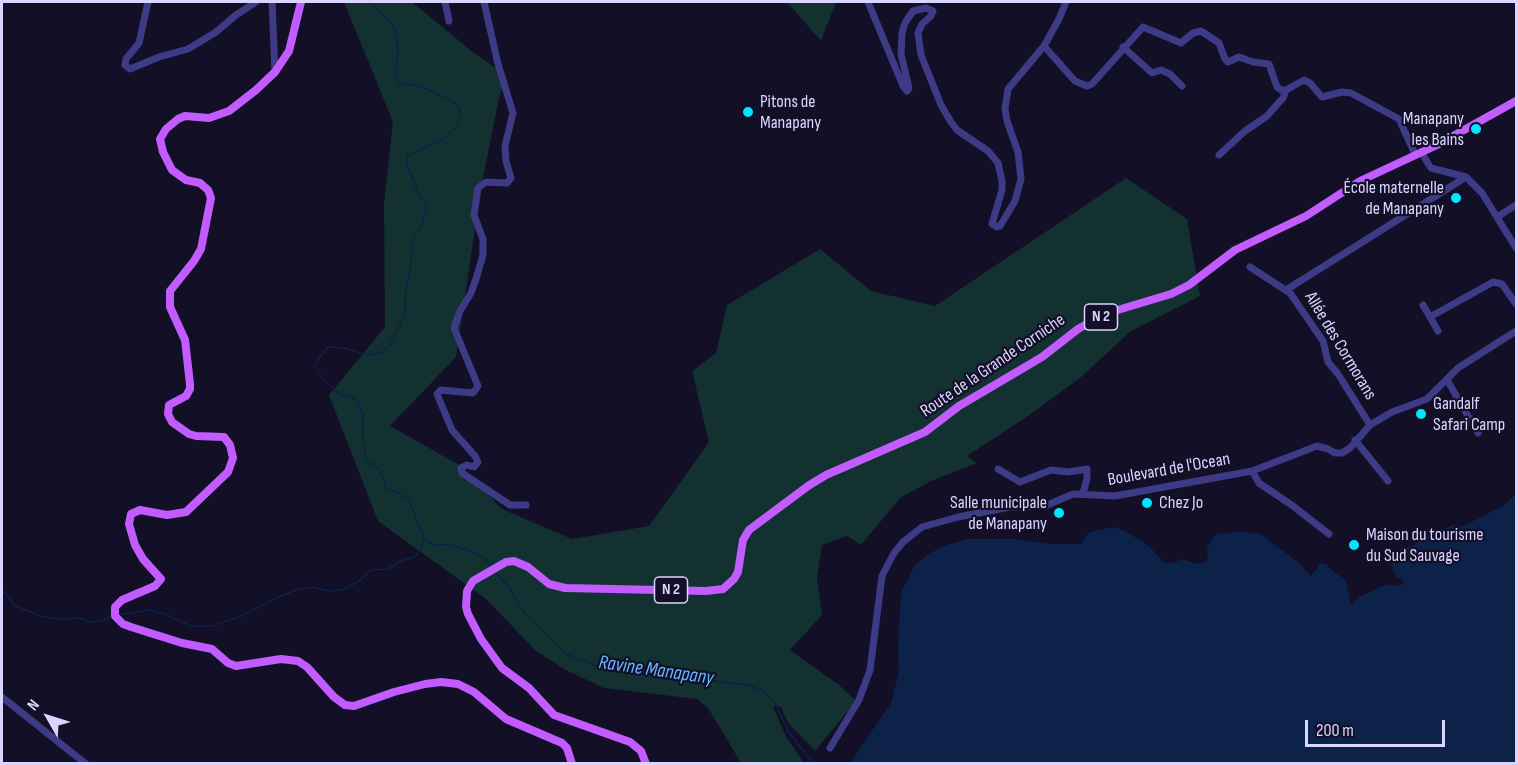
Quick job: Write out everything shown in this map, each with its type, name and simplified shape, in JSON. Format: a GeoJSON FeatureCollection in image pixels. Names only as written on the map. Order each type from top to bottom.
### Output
{"type":"FeatureCollection","features":[{"type":"Feature","properties":{"kind":"main road"},"geometry":{"type":"LineString","coordinates":[[301,2],[289,51],[275,72],[229,111],[209,118],[185,116],[166,129],[160,139],[163,152],[172,170],[186,180],[200,183],[208,190],[211,198],[203,243],[198,255],[170,291],[170,307],[185,340],[190,384],[188,393],[169,405],[168,414],[172,422],[189,434],[224,437],[230,444],[233,458],[228,472],[186,512],[167,515],[140,510],[132,514],[129,524],[135,545],[144,560],[161,579],[155,586],[122,600],[115,607],[115,616],[123,624],[131,627],[182,643],[207,647],[236,666],[281,659],[298,661],[345,705],[354,706],[425,684],[441,682],[458,684],[474,692],[506,719],[562,743],[567,748],[572,764]]}},
{"type":"Feature","properties":{"kind":"main road","name":"Route de la Grande Corniche"},"geometry":{"type":"LineString","coordinates":[[646,764],[640,751],[630,742],[554,715],[529,688],[502,668],[481,639],[468,614],[467,591],[473,581],[506,562],[514,561],[546,582],[565,588],[706,591],[723,589],[738,572],[743,540],[749,531],[808,486],[826,475],[925,432],[959,406],[1042,357],[1078,329],[1094,320],[1111,312],[1171,294],[1189,285],[1235,250],[1306,216],[1360,181],[1516,101]]}},
{"type":"Feature","properties":{"kind":"street"},"geometry":{"type":"LineString","coordinates":[[148,2],[139,43],[126,59],[125,65],[130,69],[159,57],[188,49],[216,32],[256,2]]}},
{"type":"Feature","properties":{"kind":"street"},"geometry":{"type":"LineString","coordinates":[[272,2],[275,72]]}},
{"type":"Feature","properties":{"kind":"street"},"geometry":{"type":"LineString","coordinates":[[445,2],[449,21]]}},
{"type":"Feature","properties":{"kind":"street"},"geometry":{"type":"LineString","coordinates":[[484,2],[498,64],[513,113],[505,147],[510,181],[501,184],[486,182],[478,188],[474,215],[483,239],[483,255],[471,293],[459,311],[454,328],[478,386],[473,393],[441,390],[437,394],[452,430],[478,462],[474,467],[467,465],[461,468],[462,473],[510,505],[526,505]]}},
{"type":"Feature","properties":{"kind":"street"},"geometry":{"type":"LineString","coordinates":[[868,2],[903,86],[908,91],[901,54],[905,23],[913,11],[926,8],[933,11],[934,13],[922,24],[918,33],[921,55],[951,122],[957,130],[988,151],[998,163],[1002,190],[992,225],[997,228],[1015,201],[1021,178],[1018,152],[1007,122],[1005,109],[1008,89],[1044,46],[1066,2]]}},
{"type":"Feature","properties":{"kind":"street"},"geometry":{"type":"LineString","coordinates":[[1044,46],[1076,81],[1087,86],[1092,84],[1143,27],[1180,43],[1197,31],[1201,31],[1219,43],[1228,62],[1239,57],[1269,64],[1277,87],[1286,90]]}},
{"type":"Feature","properties":{"kind":"street"},"geometry":{"type":"LineString","coordinates":[[1124,47],[1152,73],[1161,70],[1170,74],[1182,86]]}},
{"type":"Feature","properties":{"kind":"street"},"geometry":{"type":"LineString","coordinates":[[1219,155],[1245,131],[1267,116],[1283,98],[1286,90],[1304,80],[1310,82],[1322,97],[1342,92],[1351,93],[1399,120],[1418,153],[1431,168],[1466,177],[1482,193],[1516,248]]}},
{"type":"Feature","properties":{"kind":"street"},"geometry":{"type":"LineString","coordinates":[[1286,290],[1466,177]]}},
{"type":"Feature","properties":{"kind":"street"},"geometry":{"type":"LineString","coordinates":[[1497,217],[1516,205]]}},
{"type":"Feature","properties":{"kind":"street","name":"Allée des Cormorans"},"geometry":{"type":"LineString","coordinates":[[1250,267],[1286,290],[1323,341],[1328,362],[1370,425]]}},
{"type":"Feature","properties":{"kind":"street"},"geometry":{"type":"LineString","coordinates":[[1430,317],[1493,282],[1502,284],[1516,304]]}},
{"type":"Feature","properties":{"kind":"street"},"geometry":{"type":"LineString","coordinates":[[1423,305],[1438,331]]}},
{"type":"Feature","properties":{"kind":"street","name":"Boulevard de l'Ocean"},"geometry":{"type":"LineString","coordinates":[[830,748],[847,722],[866,685],[874,652],[880,581],[894,553],[903,542],[922,527],[943,520],[1010,507],[1045,506],[1083,493],[1103,497],[1115,496],[1252,471],[1317,446],[1335,453],[1342,453],[1350,448],[1370,425],[1392,412],[1427,399],[1458,368],[1516,331]]}},
{"type":"Feature","properties":{"kind":"street"},"geometry":{"type":"LineString","coordinates":[[1447,380],[1479,433]]}},
{"type":"Feature","properties":{"kind":"street"},"geometry":{"type":"LineString","coordinates":[[1355,440],[1388,481]]}},
{"type":"Feature","properties":{"kind":"street"},"geometry":{"type":"LineString","coordinates":[[998,469],[1020,482],[1051,470],[1068,472],[1088,469],[1088,479],[1083,493]]}},
{"type":"Feature","properties":{"kind":"street"},"geometry":{"type":"LineString","coordinates":[[1252,471],[1259,483],[1329,534]]}},
{"type":"Feature","properties":{"kind":"street"},"geometry":{"type":"LineString","coordinates":[[2,697],[86,764]]}},
{"type":"Feature","properties":{"kind":"green space"},"geometry":{"type":"Polygon","coordinates":[[[344,2],[412,2],[474,53],[506,75],[499,98],[481,188],[456,357],[390,426],[461,466],[502,509],[572,539],[649,526],[709,442],[692,371],[716,353],[727,305],[820,249],[871,291],[935,306],[1126,178],[1187,219],[1200,296],[1131,331],[1080,378],[967,456],[977,463],[931,481],[900,498],[861,545],[847,536],[822,545],[817,578],[822,615],[790,650],[839,685],[856,701],[815,751],[789,724],[780,706],[773,707],[787,738],[804,763],[741,763],[708,708],[697,699],[604,688],[566,670],[536,651],[486,599],[378,521],[329,395],[385,327],[384,203],[393,122],[344,2]]]}},
{"type":"Feature","properties":{"kind":"green space"},"geometry":{"type":"Polygon","coordinates":[[[787,2],[836,2],[821,41],[787,2]]]}},
{"type":"Feature","properties":{"kind":"water"},"geometry":{"type":"Polygon","coordinates":[[[1516,494],[1516,763],[850,763],[891,703],[899,671],[901,593],[915,565],[928,554],[949,544],[970,539],[1013,539],[1052,544],[1081,544],[1089,532],[1114,527],[1149,546],[1165,563],[1173,563],[1182,559],[1197,564],[1206,562],[1207,548],[1214,536],[1218,534],[1240,531],[1261,534],[1300,564],[1311,576],[1318,564],[1325,564],[1346,581],[1351,605],[1359,597],[1380,587],[1388,584],[1398,586],[1402,584],[1404,581],[1396,577],[1391,563],[1399,550],[1414,545],[1426,534],[1454,525],[1462,527],[1504,505],[1516,494]]]}},
{"type":"Feature","properties":{"kind":"waterway","name":"Ravine Manapany"},"geometry":{"type":"LineString","coordinates":[[369,2],[394,27],[398,48],[395,78],[400,83],[421,86],[454,102],[459,107],[460,118],[457,126],[442,140],[407,156],[407,168],[419,195],[427,206],[423,222],[412,242],[405,313],[389,346],[382,352],[372,355],[345,348],[330,347],[325,350],[315,365],[322,378],[340,395],[358,401],[363,415],[366,460],[380,470],[387,489],[399,493],[409,501],[425,540],[433,545],[449,544],[476,553],[490,565]]}},
{"type":"Feature","properties":{"kind":"waterway"},"geometry":{"type":"LineString","coordinates":[[118,615],[150,610],[191,626],[212,626],[242,616],[296,590],[311,587],[330,591],[344,589],[358,582],[371,570],[387,569],[400,561],[414,557],[424,541]]}},
{"type":"Feature","properties":{"kind":"waterway","name":"Ravine Manapany"},"geometry":{"type":"LineString","coordinates":[[495,572],[510,588],[526,615],[569,655],[600,667],[683,671],[719,682],[748,685],[764,691],[776,705],[788,731],[814,764]]}},
{"type":"Feature","properties":{"kind":"waterway"},"geometry":{"type":"LineString","coordinates":[[2,589],[14,605],[40,616],[60,619],[80,618],[92,622],[111,616]]}},
{"type":"Feature","properties":{"kind":"place","name":"Pitons de Manapany"},"geometry":{"type":"Point","coordinates":[748,112]}},
{"type":"Feature","properties":{"kind":"place","name":"Manapany les Bains"},"geometry":{"type":"Point","coordinates":[1476,129]}},
{"type":"Feature","properties":{"kind":"place","name":"École maternelle de Manapany"},"geometry":{"type":"Point","coordinates":[1456,198]}},
{"type":"Feature","properties":{"kind":"place","name":"Gandalf Safari Camp"},"geometry":{"type":"Point","coordinates":[1421,414]}},
{"type":"Feature","properties":{"kind":"place","name":"Chez Jo"},"geometry":{"type":"Point","coordinates":[1147,503]}},
{"type":"Feature","properties":{"kind":"place","name":"Salle municipale de Manapany"},"geometry":{"type":"Point","coordinates":[1059,513]}},
{"type":"Feature","properties":{"kind":"place","name":"Maison du tourisme du Sud Sauvage"},"geometry":{"type":"Point","coordinates":[1354,545]}}]}
